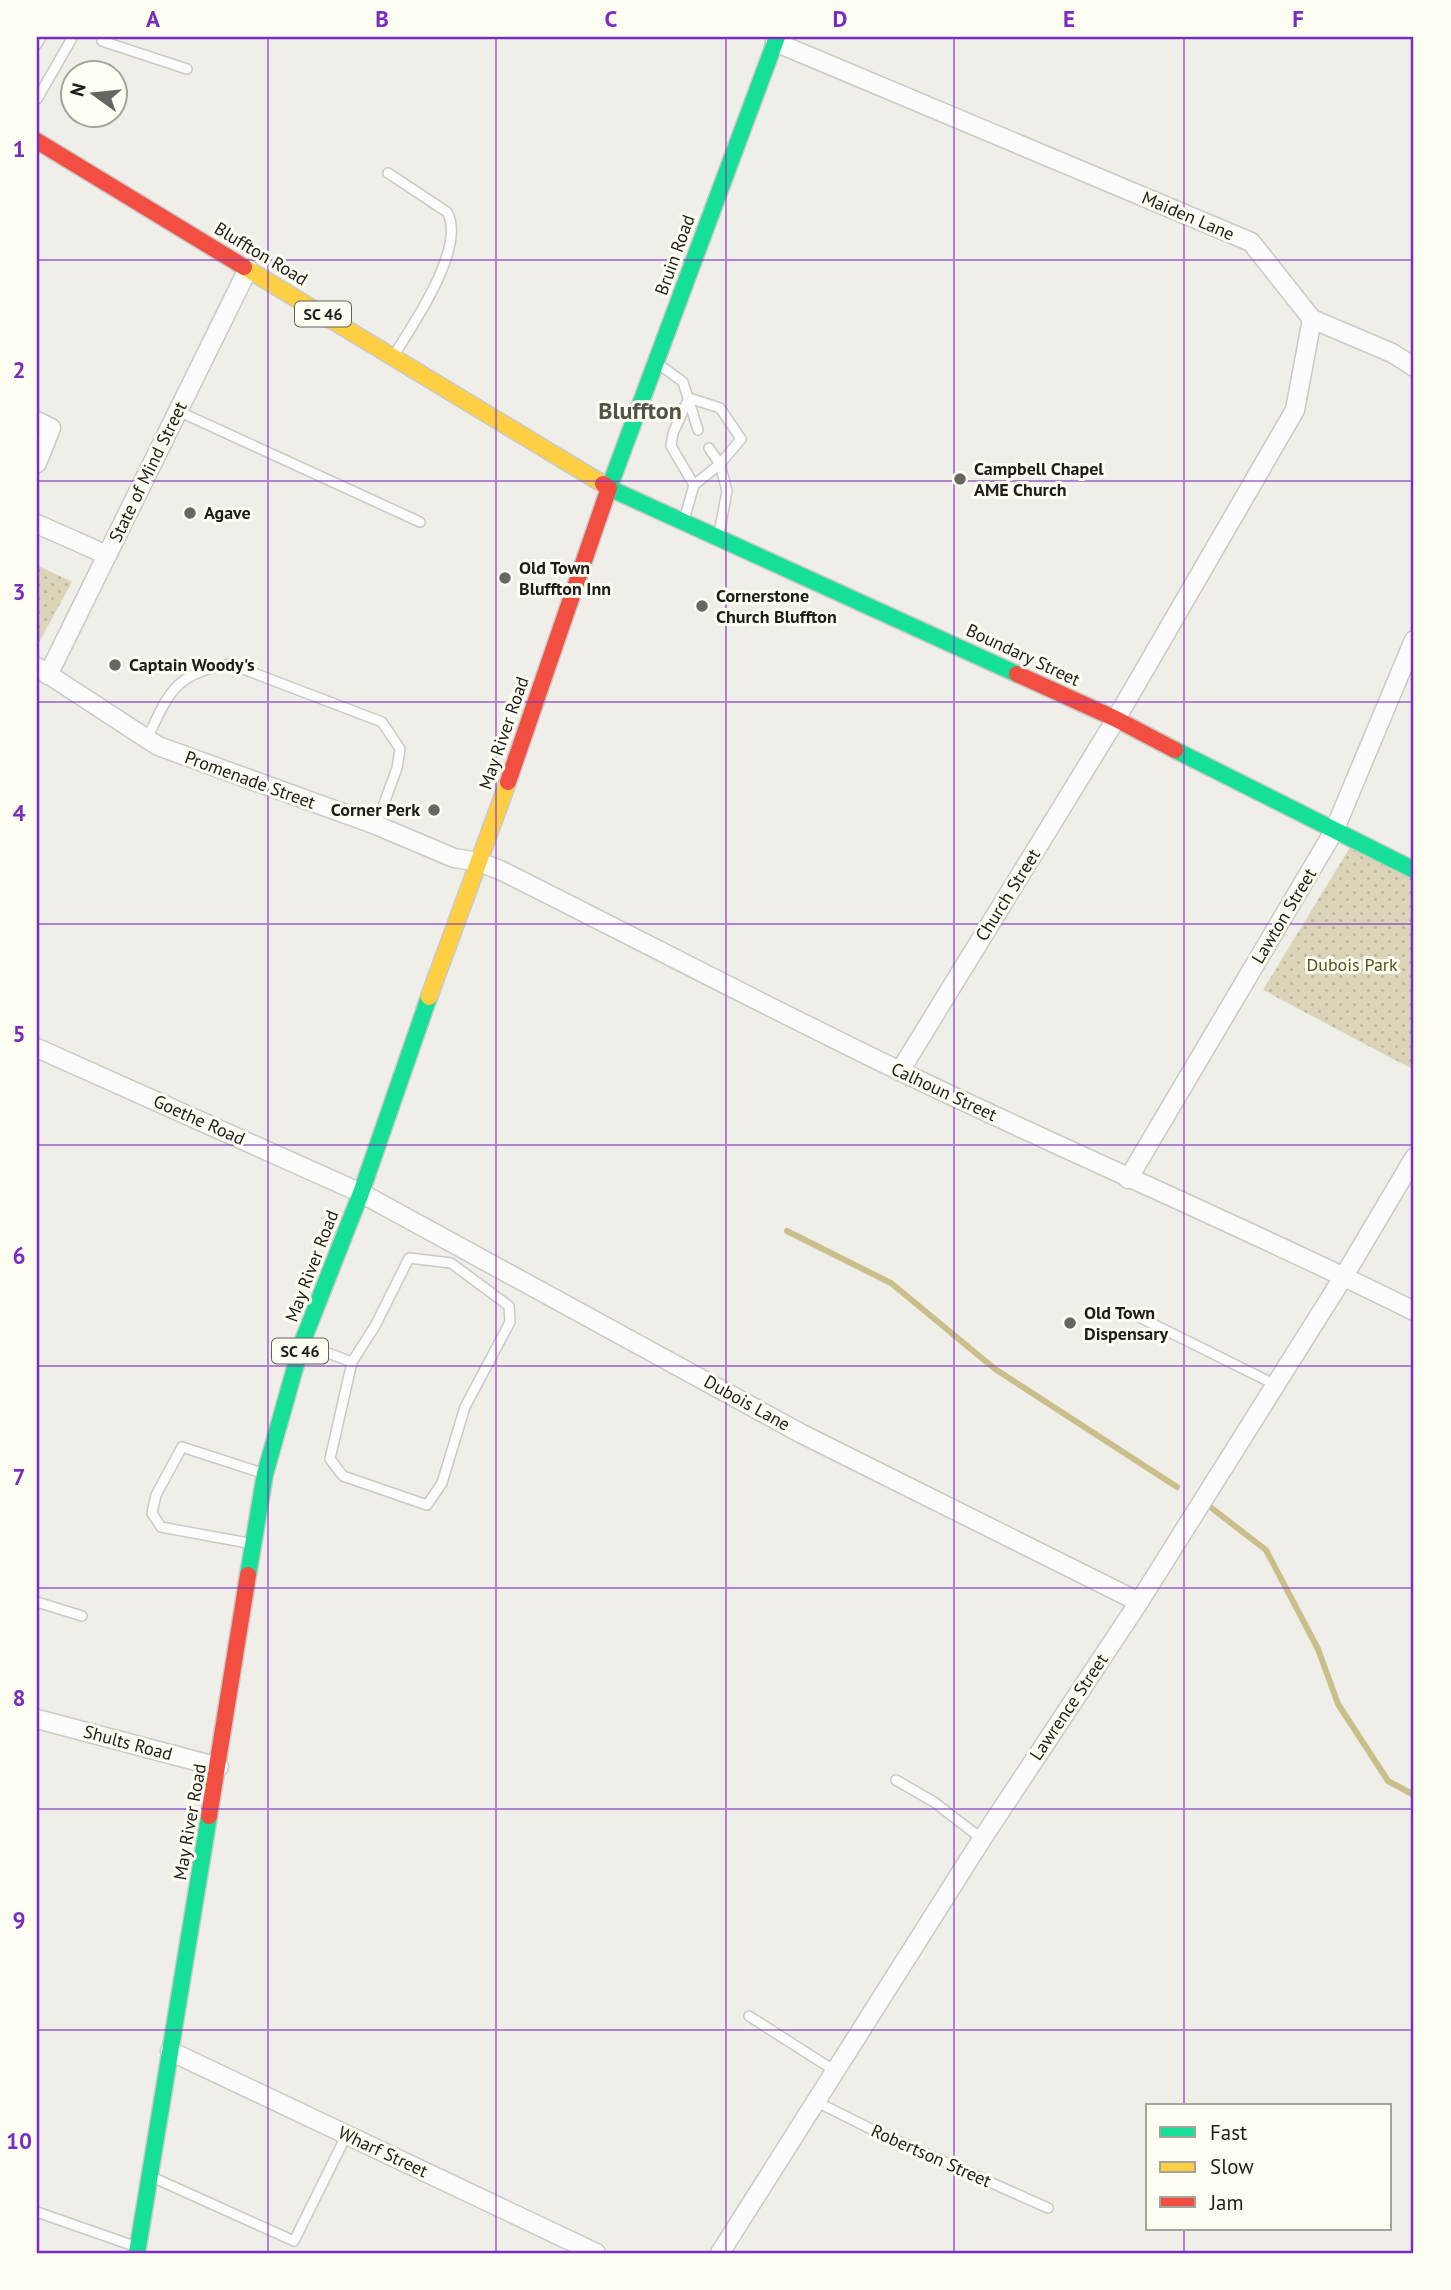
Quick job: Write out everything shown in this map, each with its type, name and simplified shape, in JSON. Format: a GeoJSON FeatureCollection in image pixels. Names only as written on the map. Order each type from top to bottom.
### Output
{"type":"FeatureCollection","features":[{"type":"Feature","properties":{"kind":"main road","name":"Bruin Road"},"geometry":{"type":"LineString","coordinates":[[609,488],[776,39]]}},
{"type":"Feature","properties":{"kind":"main road","name":"Bluffton Road"},"geometry":{"type":"LineString","coordinates":[[37,141],[609,488]]}},
{"type":"Feature","properties":{"kind":"main road","name":"Boundary Street"},"geometry":{"type":"LineString","coordinates":[[609,488],[1116,719],[1414,870]]}},
{"type":"Feature","properties":{"kind":"main road","name":"May River Road"},"geometry":{"type":"LineString","coordinates":[[138,2250],[265,1474],[302,1343],[361,1193],[609,488]]}},
{"type":"Feature","properties":{"kind":"street","name":"Maiden Lane"},"geometry":{"type":"LineString","coordinates":[[776,39],[1251,242],[1312,318]]}},
{"type":"Feature","properties":{"kind":"street","name":"State of Mind Street"},"geometry":{"type":"LineString","coordinates":[[42,671],[107,555],[248,269]]}},
{"type":"Feature","properties":{"kind":"street"},"geometry":{"type":"LineString","coordinates":[[1116,719],[1295,410],[1312,318],[1392,353],[1414,368]]}},
{"type":"Feature","properties":{"kind":"street"},"geometry":{"type":"LineString","coordinates":[[37,421],[51,428],[37,463]]}},
{"type":"Feature","properties":{"kind":"street"},"geometry":{"type":"LineString","coordinates":[[37,524],[107,555]]}},
{"type":"Feature","properties":{"kind":"street","name":"Lawton Street"},"geometry":{"type":"LineString","coordinates":[[1128,1179],[1334,831],[1414,640]]}},
{"type":"Feature","properties":{"kind":"street","name":"Promenade Street"},"geometry":{"type":"LineString","coordinates":[[42,671],[158,746],[376,825],[454,858],[479,862]]}},
{"type":"Feature","properties":{"kind":"street","name":"Church Street"},"geometry":{"type":"LineString","coordinates":[[900,1071],[1116,719]]}},
{"type":"Feature","properties":{"kind":"street","name":"Calhoun Street"},"geometry":{"type":"LineString","coordinates":[[479,862],[500,870],[900,1071],[1414,1311]]}},
{"type":"Feature","properties":{"kind":"street","name":"Goethe Road"},"geometry":{"type":"LineString","coordinates":[[37,1048],[361,1193]]}},
{"type":"Feature","properties":{"kind":"street","name":"Lawrence Street"},"geometry":{"type":"LineString","coordinates":[[720,2253],[982,1839],[1139,1602],[1344,1276],[1414,1158]]}},
{"type":"Feature","properties":{"kind":"street","name":"Dubois Lane"},"geometry":{"type":"LineString","coordinates":[[361,1193],[802,1434],[1139,1602]]}},
{"type":"Feature","properties":{"kind":"street","name":"Shults Road"},"geometry":{"type":"LineString","coordinates":[[37,1719],[219,1767]]}},
{"type":"Feature","properties":{"kind":"street","name":"Wharf Street"},"geometry":{"type":"LineString","coordinates":[[170,2051],[596,2253]]}},
{"type":"Feature","properties":{"kind":"lane"},"geometry":{"type":"LineString","coordinates":[[37,44],[41,37]]}},
{"type":"Feature","properties":{"kind":"lane"},"geometry":{"type":"LineString","coordinates":[[37,99],[71,37]]}},
{"type":"Feature","properties":{"kind":"lane"},"geometry":{"type":"LineString","coordinates":[[101,38],[187,69]]}},
{"type":"Feature","properties":{"kind":"lane"},"geometry":{"type":"LineString","coordinates":[[388,173],[447,212],[452,220],[453,230],[430,296],[393,357]]}},
{"type":"Feature","properties":{"kind":"lane"},"geometry":{"type":"LineString","coordinates":[[656,362],[683,382],[698,430]]}},
{"type":"Feature","properties":{"kind":"lane"},"geometry":{"type":"LineString","coordinates":[[683,522],[694,485],[720,464],[741,439],[720,408],[689,398]]}},
{"type":"Feature","properties":{"kind":"lane"},"geometry":{"type":"LineString","coordinates":[[689,398],[673,433],[671,446],[694,485]]}},
{"type":"Feature","properties":{"kind":"lane"},"geometry":{"type":"LineString","coordinates":[[178,411],[421,522]]}},
{"type":"Feature","properties":{"kind":"lane"},"geometry":{"type":"LineString","coordinates":[[709,448],[720,464],[727,491],[718,537]]}},
{"type":"Feature","properties":{"kind":"lane"},"geometry":{"type":"LineString","coordinates":[[147,739],[174,688],[206,668],[230,664],[382,722],[400,749],[397,768],[376,825]]}},
{"type":"Feature","properties":{"kind":"lane"},"geometry":{"type":"LineString","coordinates":[[409,1258],[451,1263],[509,1306],[510,1322],[465,1407],[442,1483],[427,1506],[343,1476],[330,1459],[352,1363],[375,1326],[409,1258]]}},
{"type":"Feature","properties":{"kind":"lane"},"geometry":{"type":"LineString","coordinates":[[1139,1317],[1276,1385]]}},
{"type":"Feature","properties":{"kind":"lane"},"geometry":{"type":"LineString","coordinates":[[302,1343],[352,1363]]}},
{"type":"Feature","properties":{"kind":"lane"},"geometry":{"type":"LineString","coordinates":[[254,1544],[161,1527],[152,1513],[156,1495],[182,1447],[265,1474]]}},
{"type":"Feature","properties":{"kind":"lane"},"geometry":{"type":"LineString","coordinates":[[37,1602],[82,1616]]}},
{"type":"Feature","properties":{"kind":"lane"},"geometry":{"type":"LineString","coordinates":[[896,1780],[933,1802],[982,1839]]}},
{"type":"Feature","properties":{"kind":"lane"},"geometry":{"type":"LineString","coordinates":[[749,2015],[835,2071]]}},
{"type":"Feature","properties":{"kind":"lane","name":"Robertson Street"},"geometry":{"type":"LineString","coordinates":[[815,2101],[873,2130],[1048,2208]]}},
{"type":"Feature","properties":{"kind":"lane"},"geometry":{"type":"LineString","coordinates":[[150,2177],[294,2241],[347,2134]]}},
{"type":"Feature","properties":{"kind":"lane"},"geometry":{"type":"LineString","coordinates":[[37,2212],[138,2250]]}},
{"type":"Feature","properties":{"kind":"green space"},"geometry":{"type":"Polygon","coordinates":[[[37,565],[72,582],[38,644],[37,643],[37,565]]]}},
{"type":"Feature","properties":{"kind":"green space","name":"Dubois Park"},"geometry":{"type":"Polygon","coordinates":[[[1352,844],[1414,876],[1414,1070],[1263,990],[1352,844]]]}},
{"type":"Feature","properties":{"kind":"waterway"},"geometry":{"type":"LineString","coordinates":[[787,1231],[891,1283],[995,1369],[1177,1487]]}},
{"type":"Feature","properties":{"kind":"waterway"},"geometry":{"type":"LineString","coordinates":[[1209,1506],[1266,1550],[1318,1649],[1338,1704],[1388,1781],[1414,1795]]}},
{"type":"Feature","properties":{"kind":"traffic: fast"},"geometry":{"type":"LineString","coordinates":[[777,37],[609,488],[1017,674]]}},
{"type":"Feature","properties":{"kind":"traffic: fast"},"geometry":{"type":"LineString","coordinates":[[1175,750],[1414,870]]}},
{"type":"Feature","properties":{"kind":"traffic: fast"},"geometry":{"type":"LineString","coordinates":[[248,1575],[265,1474],[302,1343],[361,1193],[429,997]]}},
{"type":"Feature","properties":{"kind":"traffic: fast"},"geometry":{"type":"LineString","coordinates":[[137,2253],[209,1816]]}},
{"type":"Feature","properties":{"kind":"traffic: slow"},"geometry":{"type":"LineString","coordinates":[[244,267],[603,484]]}},
{"type":"Feature","properties":{"kind":"traffic: slow"},"geometry":{"type":"LineString","coordinates":[[429,997],[508,782]]}},
{"type":"Feature","properties":{"kind":"traffic: jam"},"geometry":{"type":"LineString","coordinates":[[37,141],[244,267]]}},
{"type":"Feature","properties":{"kind":"traffic: jam"},"geometry":{"type":"LineString","coordinates":[[508,782],[609,488],[603,484]]}},
{"type":"Feature","properties":{"kind":"traffic: jam"},"geometry":{"type":"LineString","coordinates":[[1017,674],[1116,719],[1175,750]]}},
{"type":"Feature","properties":{"kind":"traffic: jam"},"geometry":{"type":"LineString","coordinates":[[209,1816],[248,1575]]}},
{"type":"Feature","properties":{"kind":"place","name":"Campbell Chapel AME Church"},"geometry":{"type":"Point","coordinates":[960,479]}},
{"type":"Feature","properties":{"kind":"place","name":"Agave"},"geometry":{"type":"Point","coordinates":[190,513]}},
{"type":"Feature","properties":{"kind":"place","name":"Old Town Bluffton Inn"},"geometry":{"type":"Point","coordinates":[505,578]}},
{"type":"Feature","properties":{"kind":"place","name":"Cornerstone Church Bluffton"},"geometry":{"type":"Point","coordinates":[702,606]}},
{"type":"Feature","properties":{"kind":"place","name":"Captain Woody's"},"geometry":{"type":"Point","coordinates":[115,665]}},
{"type":"Feature","properties":{"kind":"place","name":"Corner Perk"},"geometry":{"type":"Point","coordinates":[434,810]}},
{"type":"Feature","properties":{"kind":"place","name":"Old Town Dispensary"},"geometry":{"type":"Point","coordinates":[1070,1323]}},
{"type":"Feature","properties":{"kind":"district","name":"Bluffton"},"geometry":{"type":"Point","coordinates":[640,411]}}]}
